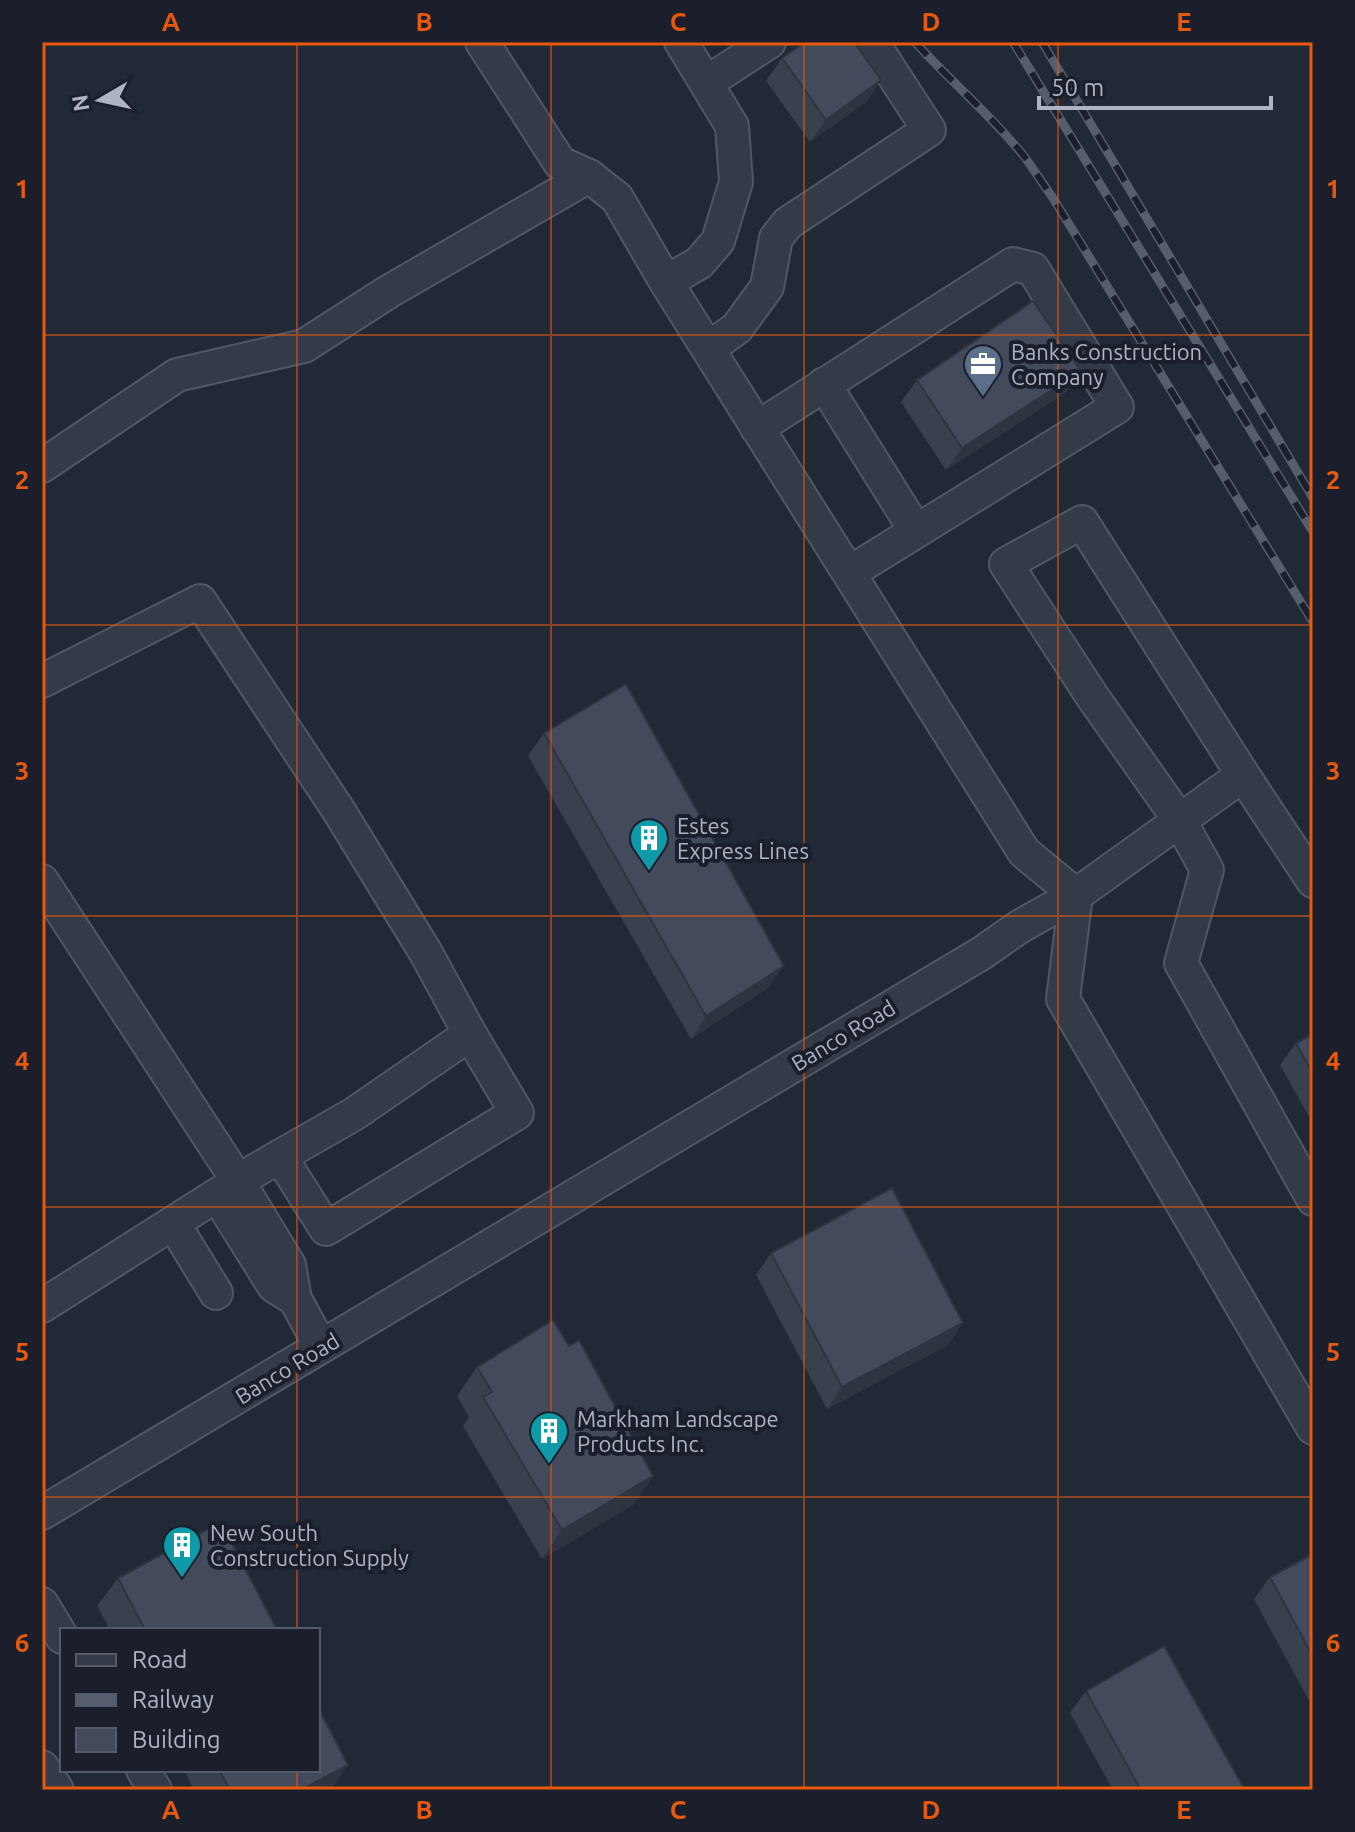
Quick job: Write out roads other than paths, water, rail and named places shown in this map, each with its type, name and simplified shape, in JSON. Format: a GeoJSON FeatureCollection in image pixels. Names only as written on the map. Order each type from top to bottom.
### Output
{"type":"FeatureCollection","features":[{"type":"Feature","properties":{"kind":"street"},"geometry":{"type":"LineString","coordinates":[[482,42],[560,163],[589,176],[617,198],[666,282],[1024,852],[1076,895],[1063,999],[1313,1428]]}},
{"type":"Feature","properties":{"kind":"street"},"geometry":{"type":"LineString","coordinates":[[666,282],[699,263],[718,241],[736,182],[732,126],[681,42]]}},
{"type":"Feature","properties":{"kind":"street"},"geometry":{"type":"LineString","coordinates":[[706,83],[769,42]]}},
{"type":"Feature","properties":{"kind":"street"},"geometry":{"type":"LineString","coordinates":[[708,349],[737,328],[767,287],[776,238],[788,223],[929,130],[872,42]]}},
{"type":"Feature","properties":{"kind":"street"},"geometry":{"type":"LineString","coordinates":[[42,466],[177,375],[304,346],[388,292],[589,176]]}},
{"type":"Feature","properties":{"kind":"street"},"geometry":{"type":"LineString","coordinates":[[757,428],[1013,264],[1033,269],[1117,407],[849,573]]}},
{"type":"Feature","properties":{"kind":"street"},"geometry":{"type":"LineString","coordinates":[[824,384],[916,531]]}},
{"type":"Feature","properties":{"kind":"street"},"geometry":{"type":"LineString","coordinates":[[1313,881],[1082,522],[1006,564],[1092,696],[1180,821],[1207,870],[1181,963],[1313,1199]]}},
{"type":"Feature","properties":{"kind":"street"},"geometry":{"type":"LineString","coordinates":[[42,681],[200,601],[355,836],[517,1113],[326,1229],[280,1156]]}},
{"type":"Feature","properties":{"kind":"street","name":"Banco Road"},"geometry":{"type":"LineString","coordinates":[[42,1513],[982,953],[1019,927],[1076,895],[1243,775]]}},
{"type":"Feature","properties":{"kind":"street"},"geometry":{"type":"LineString","coordinates":[[42,881],[190,1109],[274,1286],[295,1299],[321,1347]]}},
{"type":"Feature","properties":{"kind":"street"},"geometry":{"type":"LineString","coordinates":[[42,1306],[280,1156],[354,1114],[470,1034]]}},
{"type":"Feature","properties":{"kind":"street"},"geometry":{"type":"LineString","coordinates":[[173,1223],[216,1293]]}},
{"type":"Feature","properties":{"kind":"street"},"geometry":{"type":"LineString","coordinates":[[42,1604],[60,1634]]}},
{"type":"Feature","properties":{"kind":"street"},"geometry":{"type":"LineString","coordinates":[[42,1767],[57,1790]]}},
{"type":"Feature","properties":{"kind":"street"},"geometry":{"type":"LineString","coordinates":[[144,1772],[155,1790]]}},
{"type":"Feature","properties":{"kind":"railway"},"geometry":{"type":"LineString","coordinates":[[915,42],[1011,141],[1053,198],[1313,622]]}},
{"type":"Feature","properties":{"kind":"railway"},"geometry":{"type":"LineString","coordinates":[[1013,42],[1313,532]]}},
{"type":"Feature","properties":{"kind":"railway"},"geometry":{"type":"LineString","coordinates":[[1042,42],[1313,498]]}},
{"type":"Feature","properties":{"kind":"place","name":"Banks Construction Company"},"geometry":{"type":"Point","coordinates":[983,398]}},
{"type":"Feature","properties":{"kind":"place","name":"Estes Express Lines"},"geometry":{"type":"Point","coordinates":[649,872]}},
{"type":"Feature","properties":{"kind":"place","name":"Markham Landscape Products Inc."},"geometry":{"type":"Point","coordinates":[549,1465]}},
{"type":"Feature","properties":{"kind":"place","name":"New South Construction Supply"},"geometry":{"type":"Point","coordinates":[182,1579]}}]}
